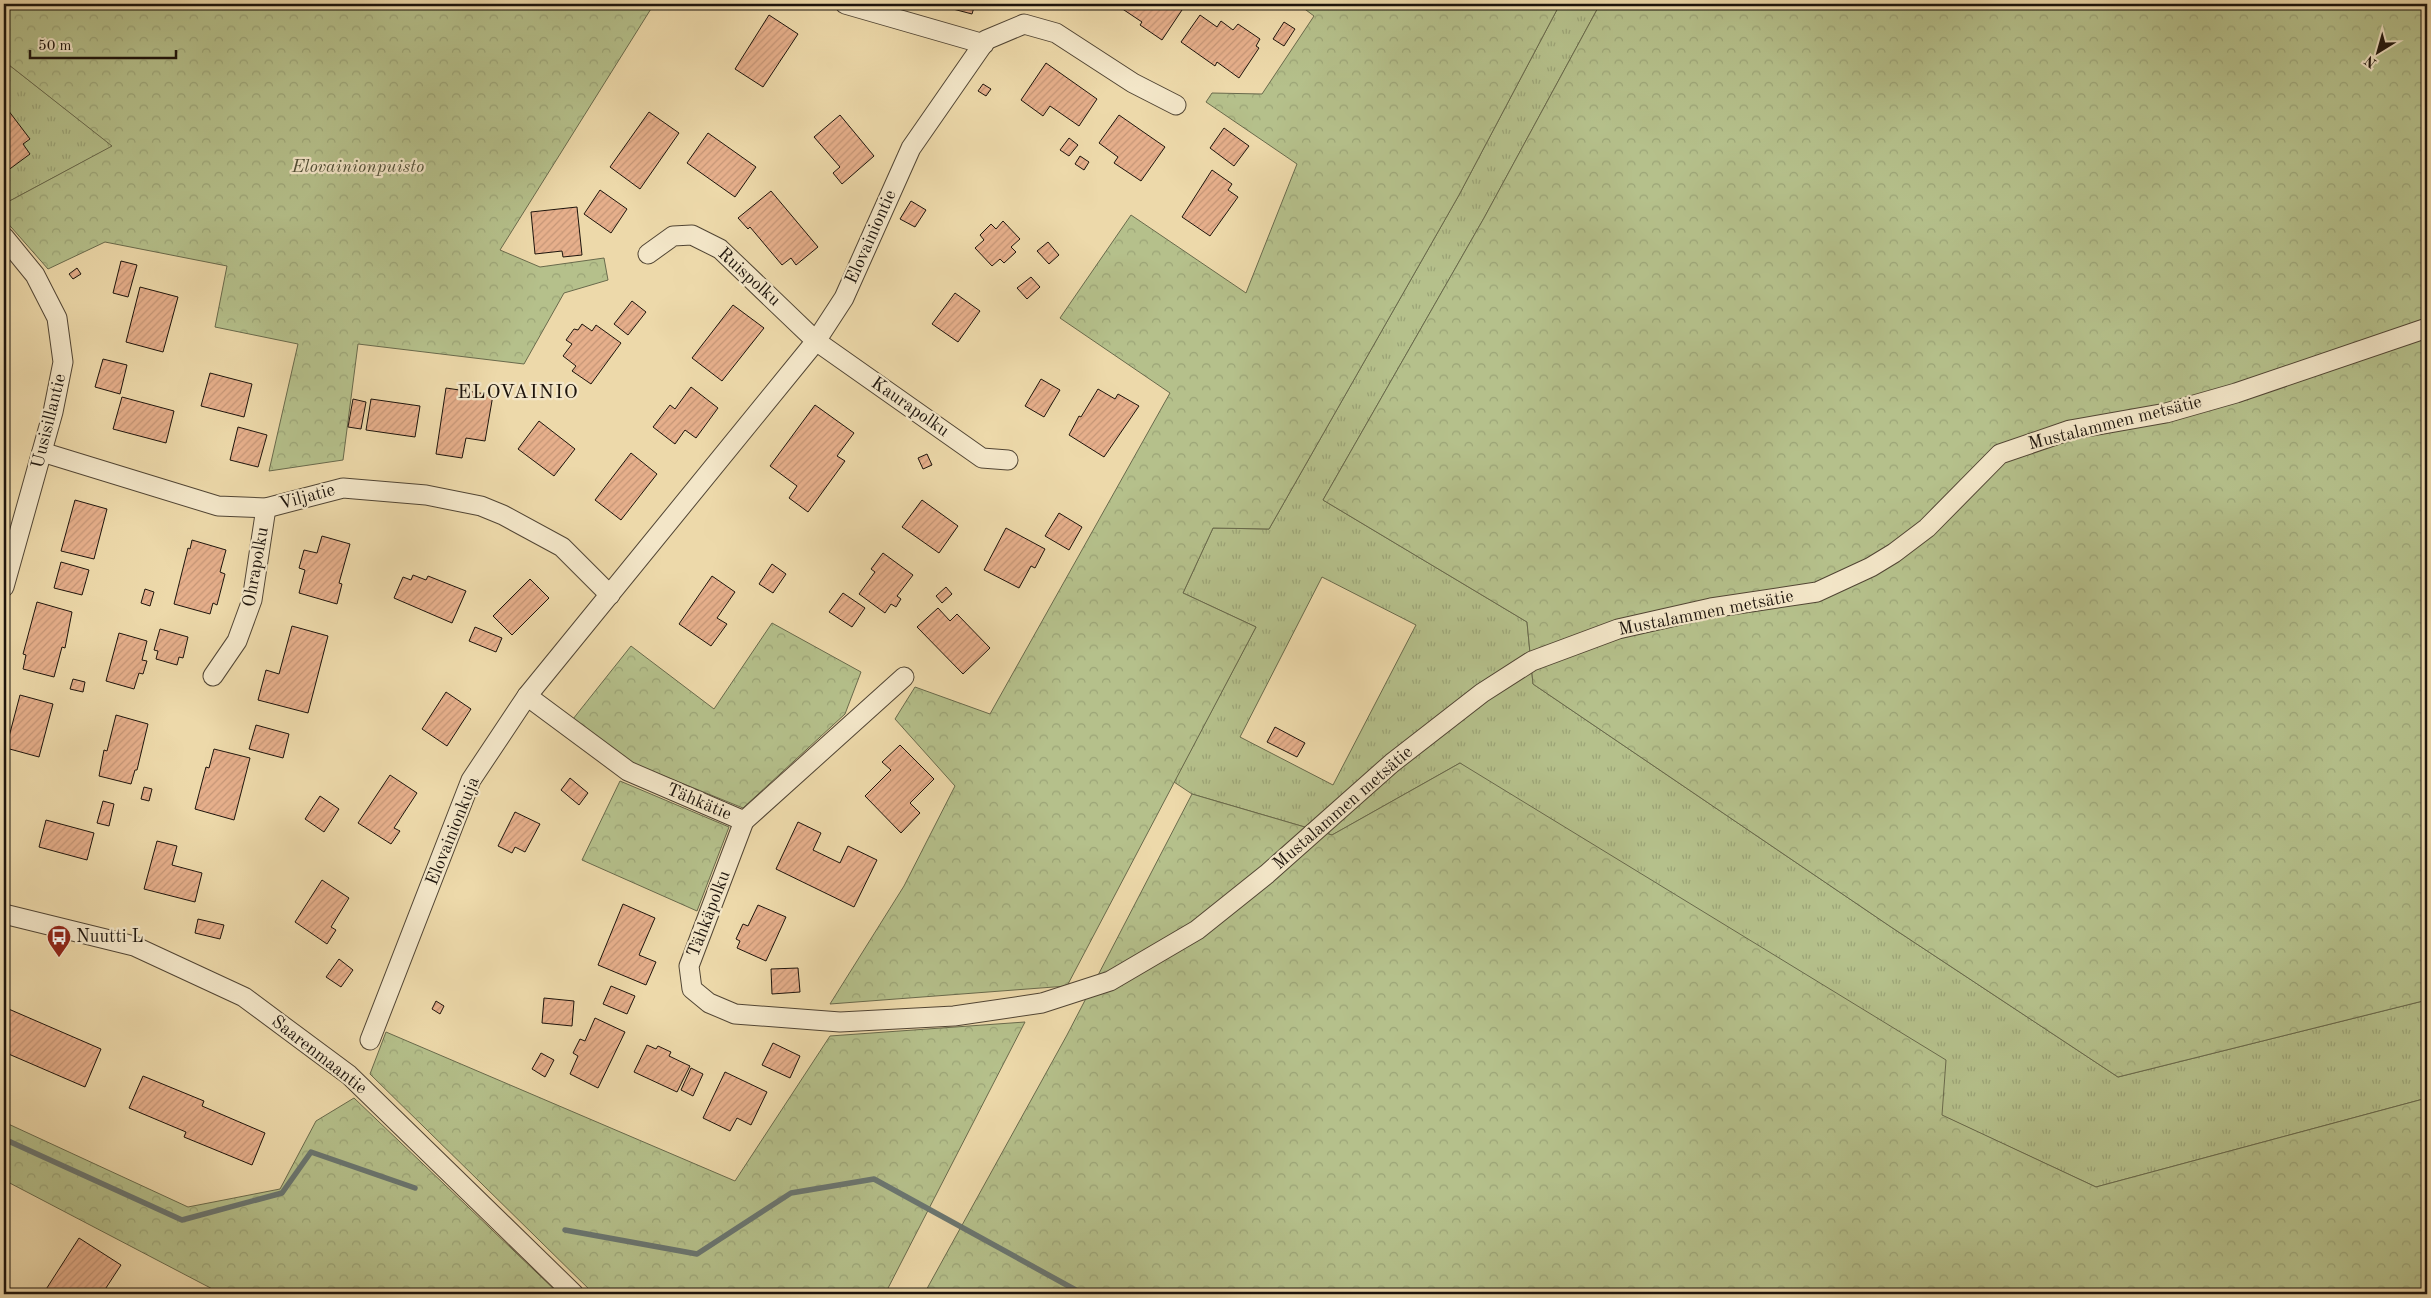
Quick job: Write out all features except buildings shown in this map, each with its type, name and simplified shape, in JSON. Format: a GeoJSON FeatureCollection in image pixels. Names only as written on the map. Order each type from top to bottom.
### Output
{"type":"FeatureCollection","features":[{"type":"Feature","properties":{"kind":"street"},"geometry":{"type":"LineString","coordinates":[[844,4],[984,44]]}},
{"type":"Feature","properties":{"kind":"street","name":"Elovainiontie"},"geometry":{"type":"LineString","coordinates":[[610,595],[816,341],[844,298],[912,148],[986,40],[1024,24],[1056,33],[1133,83],[1176,105]]}},
{"type":"Feature","properties":{"kind":"street","name":"Ruispolku"},"geometry":{"type":"LineString","coordinates":[[648,254],[673,236],[692,235],[720,249],[816,341]]}},
{"type":"Feature","properties":{"kind":"street","name":"Uusisillantie"},"geometry":{"type":"LineString","coordinates":[[4,237],[35,275],[56,318],[63,362],[53,412],[4,587]]}},
{"type":"Feature","properties":{"kind":"street","name":"Mustalammen metsätie"},"geometry":{"type":"LineString","coordinates":[[735,1014],[840,1022],[954,1016],[1042,1003],[1110,981],[1196,930],[1267,874],[1392,763],[1482,693],[1532,661],[1618,629],[1710,608],[1816,592],[1871,568],[1894,553],[1927,528],[2000,454],[2070,430],[2166,413],[2236,393],[2427,328]]}},
{"type":"Feature","properties":{"kind":"street","name":"Kaurapolku"},"geometry":{"type":"LineString","coordinates":[[816,341],[982,458],[1008,460]]}},
{"type":"Feature","properties":{"kind":"street","name":"Viljatie"},"geometry":{"type":"LineString","coordinates":[[42,452],[218,506],[266,508],[343,488],[426,495],[481,506],[503,515],[562,547],[610,595]]}},
{"type":"Feature","properties":{"kind":"street","name":"Ohrapolku"},"geometry":{"type":"LineString","coordinates":[[213,676],[237,641],[252,600],[266,508]]}},
{"type":"Feature","properties":{"kind":"street","name":"Elovainionkuja"},"geometry":{"type":"LineString","coordinates":[[370,1040],[471,780],[527,696],[610,595]]}},
{"type":"Feature","properties":{"kind":"street","name":"Tähkätie"},"geometry":{"type":"LineString","coordinates":[[527,696],[628,771],[744,821],[904,677]]}},
{"type":"Feature","properties":{"kind":"street","name":"Tähkäpolku"},"geometry":{"type":"LineString","coordinates":[[735,1014],[709,1003],[692,989],[689,966],[744,821]]}},
{"type":"Feature","properties":{"kind":"street","name":"Saarenmaantie"},"geometry":{"type":"LineString","coordinates":[[4,914],[134,946],[244,997],[349,1075],[574,1294]]}},
{"type":"Feature","properties":{"kind":"green space","name":"Elovainionpuisto"},"geometry":{"type":"Polygon","coordinates":[[[4,4],[654,4],[500,250],[540,267],[604,258],[608,280],[564,293],[524,364],[358,344],[343,460],[269,471],[298,344],[215,327],[227,266],[105,242],[48,269],[4,219],[4,204],[112,146],[4,61],[4,4]]]}},
{"type":"Feature","properties":{"kind":"green space"},"geometry":{"type":"Polygon","coordinates":[[[1298,4],[1560,4],[1459,195],[1269,529],[1213,528],[1183,593],[1256,627],[1067,986],[830,1004],[904,886],[955,786],[895,719],[915,687],[990,714],[1170,393],[1060,318],[1131,215],[1246,293],[1297,164],[1206,102],[1212,93],[1262,94],[1314,16],[1298,4]]]}},
{"type":"Feature","properties":{"kind":"green space"},"geometry":{"type":"Polygon","coordinates":[[[1560,4],[1600,4],[1484,218],[1323,500],[1527,622],[1533,684],[1891,927],[2118,1077],[2427,1000],[2427,1098],[2096,1187],[1941,1115],[1460,763],[1332,835],[1192,794],[1174,782],[1256,627],[1183,593],[1213,528],[1269,529],[1459,195],[1560,4]],[[1322,577],[1240,737],[1333,785],[1416,625],[1322,577]]]}},
{"type":"Feature","properties":{"kind":"green space"},"geometry":{"type":"Polygon","coordinates":[[[1600,4],[2427,4],[2427,1000],[2118,1077],[1891,927],[1533,684],[1527,622],[1323,500],[1484,218],[1600,4]]]}},
{"type":"Feature","properties":{"kind":"green space"},"geometry":{"type":"Polygon","coordinates":[[[4,61],[113,146],[4,204],[4,61]]]}},
{"type":"Feature","properties":{"kind":"green space"},"geometry":{"type":"Polygon","coordinates":[[[772,623],[861,672],[845,714],[743,808],[632,763],[573,719],[631,646],[714,709],[772,623]]]}},
{"type":"Feature","properties":{"kind":"green space"},"geometry":{"type":"Polygon","coordinates":[[[1460,763],[1946,1060],[1942,1115],[2096,1187],[2427,1098],[2427,1294],[924,1294],[1067,1035],[1192,794],[1332,835],[1460,763]]]}},
{"type":"Feature","properties":{"kind":"green space"},"geometry":{"type":"Polygon","coordinates":[[[620,781],[729,827],[697,911],[582,860],[620,781]]]}},
{"type":"Feature","properties":{"kind":"green space"},"geometry":{"type":"Polygon","coordinates":[[[1025,1022],[885,1294],[594,1294],[370,1074],[386,1032],[735,1181],[830,1036],[1025,1022]]]}},
{"type":"Feature","properties":{"kind":"green space"},"geometry":{"type":"Polygon","coordinates":[[[354,1098],[559,1294],[222,1294],[4,1180],[4,1122],[188,1207],[280,1189],[316,1121],[354,1098]]]}},
{"type":"Feature","properties":{"kind":"waterway"},"geometry":{"type":"LineString","coordinates":[[4,1139],[182,1220],[282,1193],[311,1152],[415,1188]]}},
{"type":"Feature","properties":{"kind":"waterway"},"geometry":{"type":"LineString","coordinates":[[565,1230],[697,1254],[791,1193],[874,1179],[1083,1294]]}},
{"type":"Feature","properties":{"kind":"place","name":"Nuutti L"},"geometry":{"type":"Point","coordinates":[59,958]}},
{"type":"Feature","properties":{"kind":"district","name":"ELOVAINIO"},"geometry":{"type":"Point","coordinates":[518,393]}}]}
